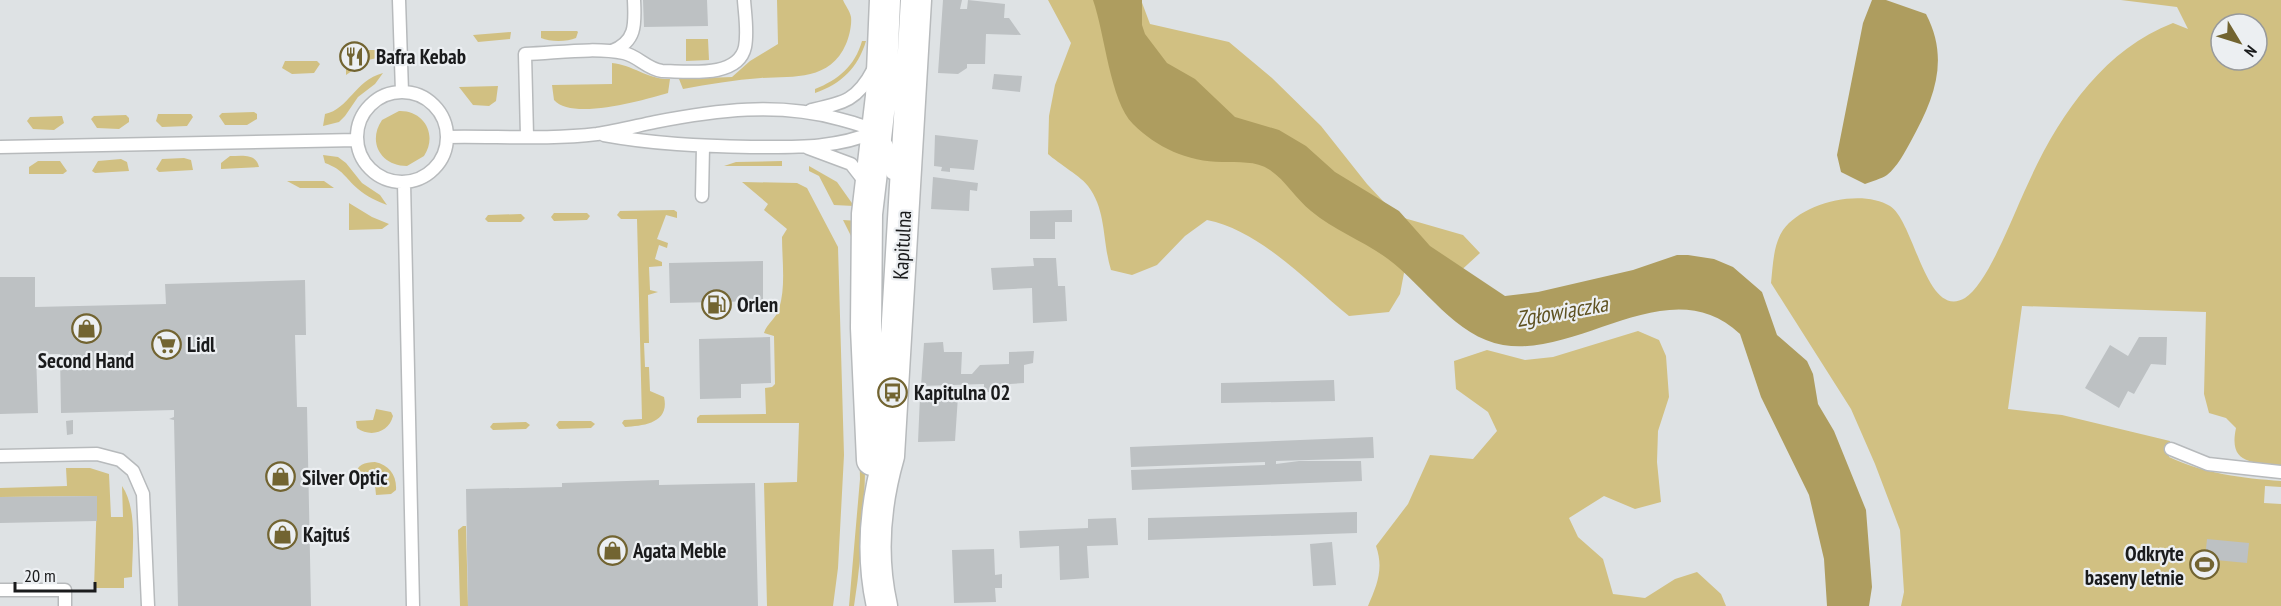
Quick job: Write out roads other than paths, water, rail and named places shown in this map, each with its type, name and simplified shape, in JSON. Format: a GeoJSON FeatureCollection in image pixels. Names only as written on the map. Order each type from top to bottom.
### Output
{"type":"FeatureCollection","features":[{"type":"Feature","properties":{"kind":"street","name":"Kapitulna"},"geometry":{"type":"LineString","coordinates":[[879,489],[872,459],[866,328],[869,194],[881,96],[885,0]]}},
{"type":"Feature","properties":{"kind":"street","name":"Kapitulna"},"geometry":{"type":"LineString","coordinates":[[882,606],[875,573],[879,489],[889,456],[916,0]]}},
{"type":"Feature","properties":{"kind":"street","name":"Kapitulna"},"geometry":{"type":"LineString","coordinates":[[862,606],[875,573]]}},
{"type":"Feature","properties":{"kind":"lane"},"geometry":{"type":"LineString","coordinates":[[399,0],[402,92]]}},
{"type":"Feature","properties":{"kind":"lane"},"geometry":{"type":"LineString","coordinates":[[612,51],[626,44],[633,33],[634,0]]}},
{"type":"Feature","properties":{"kind":"lane"},"geometry":{"type":"LineString","coordinates":[[527,136],[525,54],[612,51],[632,55],[652,69],[662,71],[730,66],[741,56],[746,45],[744,0]]}},
{"type":"Feature","properties":{"kind":"lane"},"geometry":{"type":"LineString","coordinates":[[810,111],[843,103],[861,91],[874,68],[882,34]]}},
{"type":"Feature","properties":{"kind":"lane"},"geometry":{"type":"LineString","coordinates":[[597,134],[663,145],[807,148],[850,141],[875,131],[894,119],[911,90]]}},
{"type":"Feature","properties":{"kind":"lane"},"geometry":{"type":"LineString","coordinates":[[402,92],[416,94],[429,100],[439,110],[445,123],[447,137],[442,156],[431,171],[404,182],[382,177],[372,171],[364,162],[357,140],[358,125],[374,101],[387,94],[402,92]]}},
{"type":"Feature","properties":{"kind":"lane"},"geometry":{"type":"LineString","coordinates":[[447,137],[597,134],[716,112],[776,108],[810,111],[857,123],[875,131],[886,141],[890,149],[894,185],[903,216]]}},
{"type":"Feature","properties":{"kind":"lane"},"geometry":{"type":"LineString","coordinates":[[0,147],[357,140]]}},
{"type":"Feature","properties":{"kind":"lane"},"geometry":{"type":"LineString","coordinates":[[702,196],[703,146]]}},
{"type":"Feature","properties":{"kind":"lane"},"geometry":{"type":"LineString","coordinates":[[807,148],[851,164],[864,178],[869,194]]}},
{"type":"Feature","properties":{"kind":"lane"},"geometry":{"type":"LineString","coordinates":[[404,182],[413,606]]}},
{"type":"Feature","properties":{"kind":"lane"},"geometry":{"type":"LineString","coordinates":[[2171,449],[2208,464],[2281,472]]}},
{"type":"Feature","properties":{"kind":"lane"},"geometry":{"type":"LineString","coordinates":[[0,456],[97,454],[120,460],[133,471],[143,494],[148,606]]}},
{"type":"Feature","properties":{"kind":"lane"},"geometry":{"type":"LineString","coordinates":[[0,590],[65,590],[65,606]]}},
{"type":"Feature","properties":{"kind":"water","name":"Zgłowiączka"},"geometry":{"type":"Polygon","coordinates":[[[1093,0],[1142,0],[1142,25],[1145,34],[1167,63],[1195,79],[1235,117],[1279,130],[1306,146],[1335,172],[1399,211],[1430,246],[1505,296],[1538,292],[1633,270],[1677,255],[1714,259],[1733,267],[1762,292],[1777,335],[1807,361],[1813,374],[1818,404],[1834,431],[1866,510],[1872,587],[1869,606],[1827,606],[1824,559],[1809,495],[1761,397],[1740,334],[1713,316],[1684,310],[1655,312],[1533,346],[1503,345],[1470,332],[1441,309],[1388,259],[1311,211],[1270,170],[1253,163],[1209,161],[1185,156],[1162,146],[1142,132],[1125,113],[1113,84],[1093,0]]]}},
{"type":"Feature","properties":{"kind":"water"},"geometry":{"type":"Polygon","coordinates":[[[1872,0],[1886,0],[1926,14],[1937,47],[1938,63],[1936,79],[1926,110],[1903,154],[1887,175],[1865,184],[1841,172],[1837,155],[1863,23],[1872,0]]]}},
{"type":"Feature","properties":{"kind":"place","name":"Bafra Kebab"},"geometry":{"type":"Point","coordinates":[355,56]}},
{"type":"Feature","properties":{"kind":"place","name":"Orlen"},"geometry":{"type":"Point","coordinates":[716,304]}},
{"type":"Feature","properties":{"kind":"place","name":"Second Hand"},"geometry":{"type":"Point","coordinates":[86,329]}},
{"type":"Feature","properties":{"kind":"place","name":"Lidl"},"geometry":{"type":"Point","coordinates":[166,344]}},
{"type":"Feature","properties":{"kind":"place","name":"Kapitulna 02"},"geometry":{"type":"Point","coordinates":[893,392]}},
{"type":"Feature","properties":{"kind":"place","name":"Silver Optic"},"geometry":{"type":"Point","coordinates":[281,477]}},
{"type":"Feature","properties":{"kind":"place","name":"Kajtuś"},"geometry":{"type":"Point","coordinates":[282,534]}},
{"type":"Feature","properties":{"kind":"place","name":"Agata Meble"},"geometry":{"type":"Point","coordinates":[612,550]}},
{"type":"Feature","properties":{"kind":"place","name":"Odkryte baseny letnie"},"geometry":{"type":"Point","coordinates":[2205,565]}}]}
